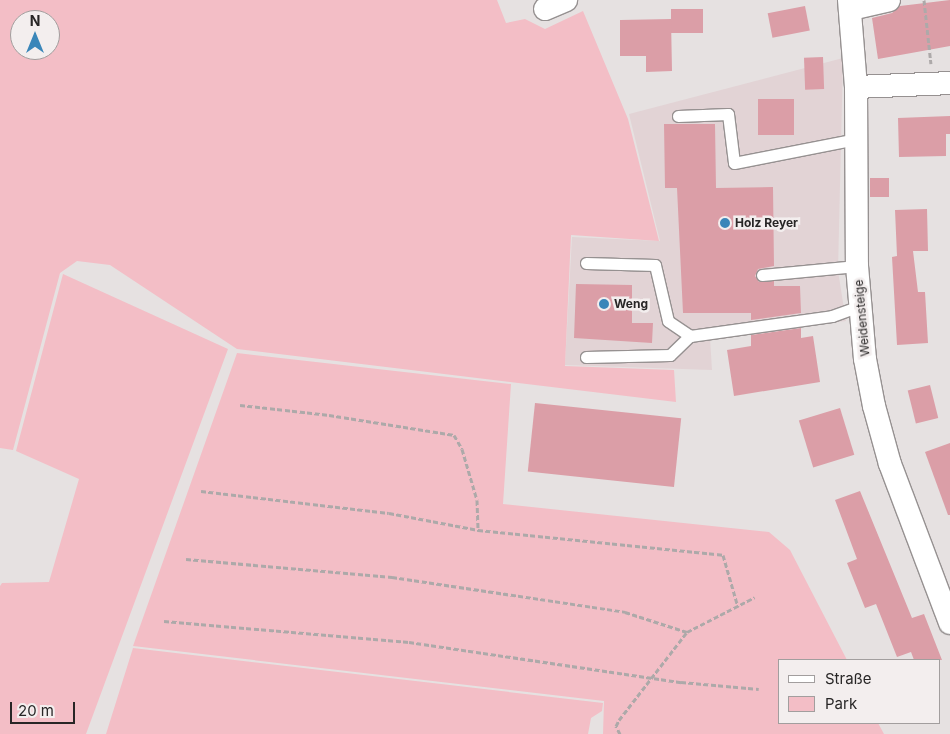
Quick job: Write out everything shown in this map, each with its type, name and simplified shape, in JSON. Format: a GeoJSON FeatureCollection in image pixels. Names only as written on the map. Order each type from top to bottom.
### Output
{"type":"FeatureCollection","features":[{"type":"Feature","properties":{"kind":"street"},"geometry":{"type":"LineString","coordinates":[[545,9],[566,0]]}},
{"type":"Feature","properties":{"kind":"street"},"geometry":{"type":"LineString","coordinates":[[850,4],[888,0]]}},
{"type":"Feature","properties":{"kind":"street","name":"Weidensteige"},"geometry":{"type":"LineString","coordinates":[[850,4],[856,87],[857,266],[860,306],[874,406],[890,464],[950,623]]}},
{"type":"Feature","properties":{"kind":"street"},"geometry":{"type":"LineString","coordinates":[[856,87],[942,84]]}},
{"type":"Feature","properties":{"kind":"lane"},"geometry":{"type":"LineString","coordinates":[[678,116],[728,114],[734,163],[856,139]]}},
{"type":"Feature","properties":{"kind":"lane"},"geometry":{"type":"LineString","coordinates":[[586,263],[654,265],[668,320],[690,336]]}},
{"type":"Feature","properties":{"kind":"lane"},"geometry":{"type":"LineString","coordinates":[[762,275],[857,266]]}},
{"type":"Feature","properties":{"kind":"lane"},"geometry":{"type":"LineString","coordinates":[[586,357],[670,354],[690,336],[832,316],[860,306]]}},
{"type":"Feature","properties":{"kind":"path"},"geometry":{"type":"LineString","coordinates":[[924,0],[942,84]]}},
{"type":"Feature","properties":{"kind":"path"},"geometry":{"type":"LineString","coordinates":[[240,405],[329,415],[454,435],[462,449],[477,500],[478,530]]}},
{"type":"Feature","properties":{"kind":"path"},"geometry":{"type":"LineString","coordinates":[[201,491],[389,513],[478,530],[723,555],[738,606]]}},
{"type":"Feature","properties":{"kind":"path"},"geometry":{"type":"LineString","coordinates":[[186,559],[392,577],[625,612],[687,632]]}},
{"type":"Feature","properties":{"kind":"path"},"geometry":{"type":"LineString","coordinates":[[620,734],[616,726],[619,720],[687,632],[754,597]]}},
{"type":"Feature","properties":{"kind":"path"},"geometry":{"type":"LineString","coordinates":[[164,621],[409,642],[654,676],[681,682],[758,688]]}},
{"type":"Feature","properties":{"kind":"shaded area"},"geometry":{"type":"Polygon","coordinates":[[[843,58],[838,271],[846,321],[710,338],[712,370],[565,365],[572,237],[660,241],[629,114],[843,58]]]}},
{"type":"Feature","properties":{"kind":"green space"},"geometry":{"type":"Polygon","coordinates":[[[0,0],[497,0],[506,23],[525,19],[545,29],[583,11],[628,119],[659,241],[571,235],[565,366],[674,370],[676,402],[237,349],[110,265],[77,261],[60,273],[13,450],[0,448],[0,0]]]}},
{"type":"Feature","properties":{"kind":"green space"},"geometry":{"type":"Polygon","coordinates":[[[63,274],[228,349],[86,734],[0,734],[0,586],[2,583],[49,582],[79,479],[16,451],[63,274]]]}},
{"type":"Feature","properties":{"kind":"green space"},"geometry":{"type":"Polygon","coordinates":[[[237,353],[511,384],[503,504],[769,532],[790,550],[846,659],[778,659],[778,724],[879,724],[884,734],[603,734],[604,701],[133,646],[237,353]]]}},
{"type":"Feature","properties":{"kind":"green space"},"geometry":{"type":"Polygon","coordinates":[[[133,648],[603,703],[602,711],[591,718],[588,734],[106,734],[133,648]]]}},
{"type":"Feature","properties":{"kind":"building"},"geometry":{"type":"Polygon","coordinates":[[[950,0],[950,46],[878,59],[872,18],[892,13],[900,6],[950,0]]]}},
{"type":"Feature","properties":{"kind":"building"},"geometry":{"type":"Polygon","coordinates":[[[805,6],[810,31],[772,38],[768,13],[805,6]]]}},
{"type":"Feature","properties":{"kind":"building"},"geometry":{"type":"Polygon","coordinates":[[[671,9],[703,9],[703,33],[671,33],[671,9]]]}},
{"type":"Feature","properties":{"kind":"building"},"geometry":{"type":"Polygon","coordinates":[[[671,19],[672,71],[646,72],[646,56],[620,56],[620,20],[671,19]]]}},
{"type":"Feature","properties":{"kind":"building"},"geometry":{"type":"Polygon","coordinates":[[[823,57],[824,89],[805,90],[804,58],[823,57]]]}},
{"type":"Feature","properties":{"kind":"building"},"geometry":{"type":"Polygon","coordinates":[[[758,99],[794,99],[794,135],[758,135],[758,99]]]}},
{"type":"Feature","properties":{"kind":"building"},"geometry":{"type":"Polygon","coordinates":[[[950,116],[950,134],[946,134],[946,156],[899,157],[898,118],[950,116]]]}},
{"type":"Feature","properties":{"kind":"building","name":"Holz Reyer"},"geometry":{"type":"Polygon","coordinates":[[[664,124],[715,124],[716,188],[773,187],[774,266],[758,269],[755,276],[759,282],[774,281],[774,286],[800,286],[801,313],[751,320],[751,313],[683,313],[677,188],[665,188],[664,124]]]}},
{"type":"Feature","properties":{"kind":"building"},"geometry":{"type":"Polygon","coordinates":[[[870,178],[889,178],[889,197],[870,197],[870,178]]]}},
{"type":"Feature","properties":{"kind":"building"},"geometry":{"type":"Polygon","coordinates":[[[927,209],[928,251],[913,251],[918,292],[925,292],[928,343],[897,345],[892,257],[897,256],[895,210],[927,209]]]}},
{"type":"Feature","properties":{"kind":"building","name":"Weng"},"geometry":{"type":"Polygon","coordinates":[[[576,284],[632,285],[632,323],[653,323],[652,343],[574,338],[576,284]]]}},
{"type":"Feature","properties":{"kind":"building"},"geometry":{"type":"Polygon","coordinates":[[[801,328],[801,338],[813,336],[820,382],[734,396],[727,350],[751,346],[751,335],[801,328]]]}},
{"type":"Feature","properties":{"kind":"building"},"geometry":{"type":"Polygon","coordinates":[[[930,385],[938,418],[916,424],[908,391],[930,385]]]}},
{"type":"Feature","properties":{"kind":"building"},"geometry":{"type":"Polygon","coordinates":[[[535,403],[681,418],[674,487],[528,472],[535,403]]]}},
{"type":"Feature","properties":{"kind":"building"},"geometry":{"type":"Polygon","coordinates":[[[840,408],[854,455],[813,467],[799,421],[840,408]]]}},
{"type":"Feature","properties":{"kind":"building"},"geometry":{"type":"Polygon","coordinates":[[[950,443],[950,515],[948,515],[925,452],[950,443]]]}},
{"type":"Feature","properties":{"kind":"building"},"geometry":{"type":"Polygon","coordinates":[[[860,491],[912,618],[924,614],[942,660],[914,659],[911,652],[897,657],[876,604],[865,608],[847,563],[857,559],[835,500],[860,491]]]}},
{"type":"Feature","properties":{"kind":"place","name":"Holz Reyer"},"geometry":{"type":"Point","coordinates":[725,223]}},
{"type":"Feature","properties":{"kind":"place","name":"Weng"},"geometry":{"type":"Point","coordinates":[604,304]}}]}
